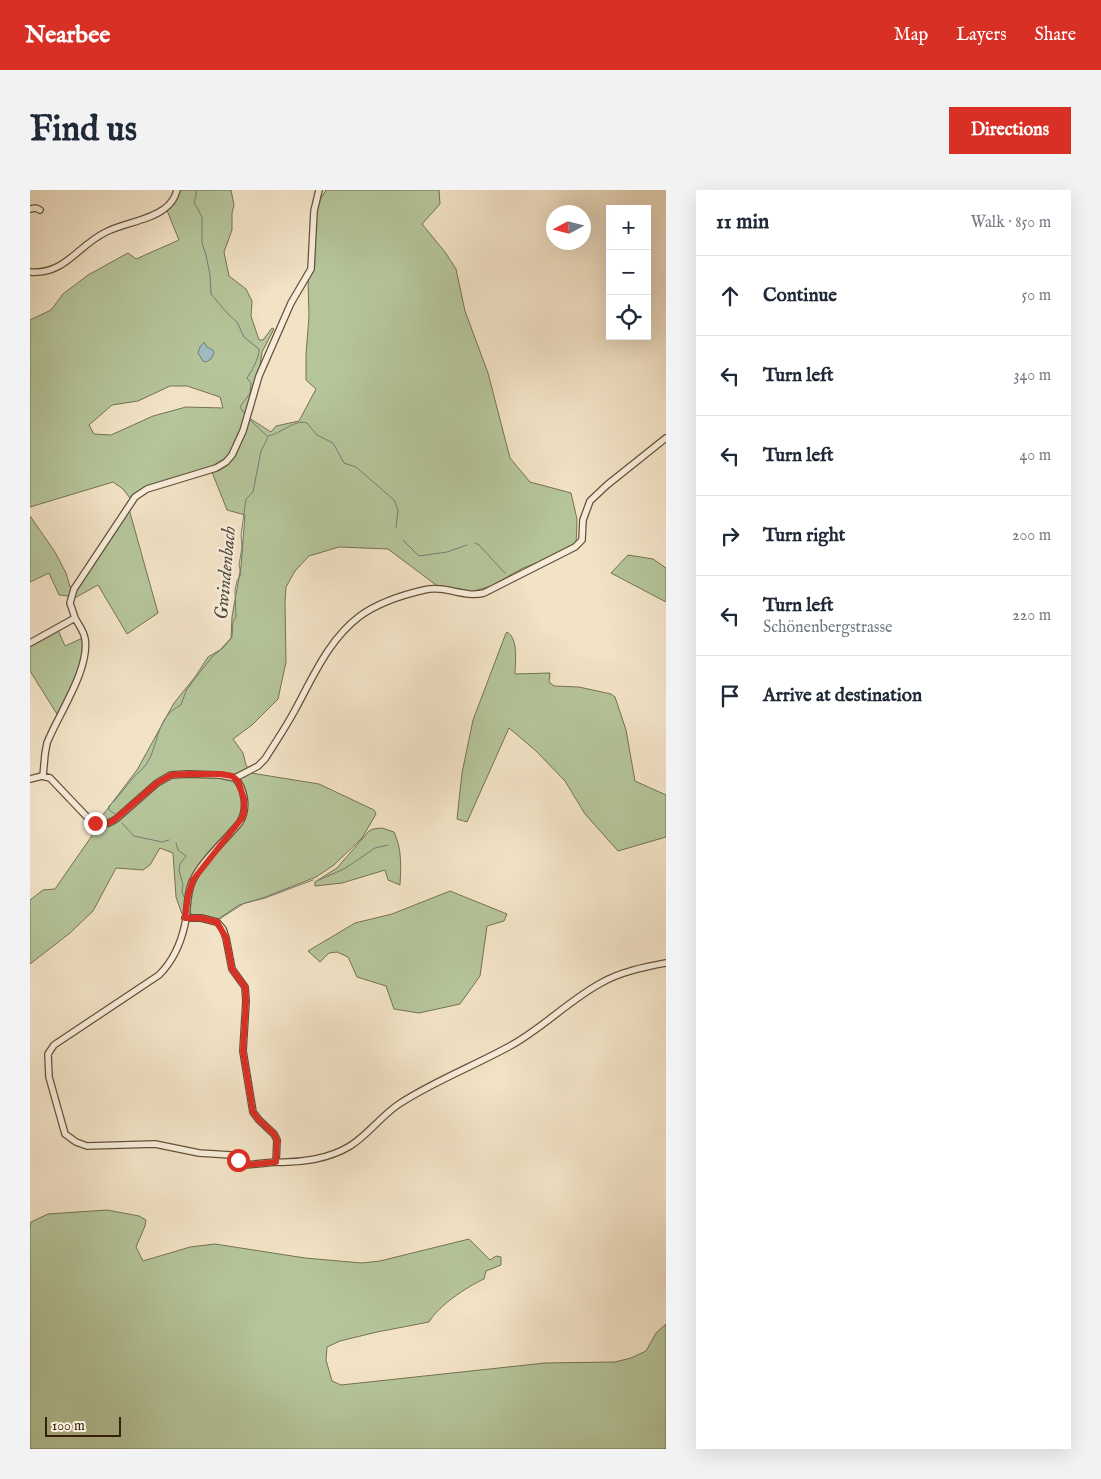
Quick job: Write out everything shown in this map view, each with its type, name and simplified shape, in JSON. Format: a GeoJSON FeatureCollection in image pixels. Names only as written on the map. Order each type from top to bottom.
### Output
{"type":"FeatureCollection","features":[{"type":"Feature","properties":{"kind":"street"},"geometry":{"type":"LineString","coordinates":[[30,272],[48,272],[58,268],[98,236],[163,210],[173,200],[176,190]]}},
{"type":"Feature","properties":{"kind":"street"},"geometry":{"type":"LineString","coordinates":[[43,776],[48,743],[72,692],[84,657],[84,636],[70,603],[74,589],[135,497],[147,489],[216,468],[226,462],[232,455],[243,431],[259,376],[291,303],[311,269],[314,211],[319,190]]}},
{"type":"Feature","properties":{"kind":"street"},"geometry":{"type":"LineString","coordinates":[[30,209],[36,208],[40,210]]}},
{"type":"Feature","properties":{"kind":"street"},"geometry":{"type":"LineString","coordinates":[[235,778],[258,766],[265,759],[331,646],[359,618],[386,603],[432,589],[442,588],[471,595],[484,593],[575,547],[582,540],[583,520],[590,501],[666,438]]}},
{"type":"Feature","properties":{"kind":"street"},"geometry":{"type":"LineString","coordinates":[[30,643],[75,618]]}},
{"type":"Feature","properties":{"kind":"street"},"geometry":{"type":"LineString","coordinates":[[30,779],[43,776],[56,783],[91,820],[101,825],[116,819],[157,783],[171,775],[220,774],[235,778],[240,784],[243,793],[243,816],[240,822],[204,864],[193,880],[175,953],[164,970],[60,1040],[50,1049],[47,1060],[49,1077],[63,1129],[70,1138],[87,1146],[150,1144],[199,1153],[231,1155],[246,1165],[300,1162],[323,1156],[350,1146],[398,1105],[509,1047],[603,982],[638,969],[666,963]]}},
{"type":"Feature","properties":{"kind":"street"},"geometry":{"type":"LineString","coordinates":[[185,918],[201,918],[217,922],[226,938],[232,969],[245,987],[243,1051],[253,1112],[274,1134],[277,1140],[276,1162]]}},
{"type":"Feature","properties":{"kind":"green space"},"geometry":{"type":"Polygon","coordinates":[[[177,190],[231,190],[234,205],[232,230],[224,252],[229,276],[246,289],[252,301],[251,316],[259,340],[263,340],[272,328],[274,329],[262,352],[249,418],[271,432],[276,426],[299,421],[316,389],[306,380],[309,316],[308,280],[314,210],[326,190],[439,190],[440,204],[422,224],[456,269],[465,311],[488,373],[510,458],[530,482],[571,493],[577,519],[576,548],[523,568],[491,586],[471,592],[457,592],[436,585],[388,549],[339,547],[309,556],[295,571],[286,587],[286,662],[278,699],[252,725],[233,739],[243,753],[246,765],[251,773],[319,784],[374,810],[376,814],[362,838],[334,865],[316,877],[263,898],[239,905],[217,920],[182,914],[176,897],[173,853],[160,848],[150,865],[143,870],[116,868],[93,911],[70,933],[30,964],[30,900],[43,890],[55,889],[98,827],[102,816],[137,770],[174,703],[208,657],[220,650],[231,638],[232,617],[241,566],[245,515],[227,510],[212,472],[148,491],[133,502],[123,489],[113,482],[30,507],[30,320],[51,310],[63,294],[88,275],[128,253],[136,259],[179,240],[166,208],[177,190]],[[170,386],[138,401],[112,405],[89,425],[94,434],[111,435],[153,416],[186,407],[223,408],[220,397],[187,386],[170,386]]]}},
{"type":"Feature","properties":{"kind":"green space"},"geometry":{"type":"Polygon","coordinates":[[[129,509],[158,613],[127,634],[98,585],[71,600],[69,596],[59,595],[49,573],[30,582],[30,516],[55,552],[66,573],[71,590],[129,509]]]}},
{"type":"Feature","properties":{"kind":"green space"},"geometry":{"type":"Polygon","coordinates":[[[628,555],[653,559],[666,568],[666,602],[611,573],[628,555]]]}},
{"type":"Feature","properties":{"kind":"green space"},"geometry":{"type":"Polygon","coordinates":[[[56,625],[65,646],[85,637],[85,658],[60,719],[30,671],[30,641],[56,625]]]}},
{"type":"Feature","properties":{"kind":"green space"},"geometry":{"type":"Polygon","coordinates":[[[507,632],[511,635],[515,645],[515,674],[550,673],[549,682],[554,686],[579,687],[611,694],[615,697],[626,730],[635,781],[666,795],[666,837],[618,851],[585,814],[565,781],[536,751],[509,728],[467,822],[457,819],[462,773],[473,720],[507,632]]]}},
{"type":"Feature","properties":{"kind":"green space"},"geometry":{"type":"Polygon","coordinates":[[[382,828],[394,832],[397,838],[401,871],[400,885],[388,880],[385,870],[342,883],[315,886],[315,882],[337,868],[369,831],[382,828]]]}},
{"type":"Feature","properties":{"kind":"green space"},"geometry":{"type":"Polygon","coordinates":[[[450,891],[507,914],[504,921],[487,926],[480,976],[460,1004],[419,1013],[394,1009],[386,986],[357,977],[348,957],[337,952],[329,953],[320,962],[308,951],[355,923],[392,914],[450,891]]]}},
{"type":"Feature","properties":{"kind":"green space"},"geometry":{"type":"Polygon","coordinates":[[[107,1210],[139,1216],[146,1220],[136,1247],[143,1261],[190,1247],[215,1244],[305,1258],[362,1263],[380,1261],[469,1239],[490,1260],[496,1256],[501,1257],[501,1265],[486,1271],[484,1279],[454,1297],[429,1322],[340,1341],[327,1347],[326,1360],[332,1381],[341,1385],[545,1363],[615,1362],[631,1358],[646,1351],[656,1333],[666,1324],[666,1449],[30,1449],[31,1222],[48,1214],[107,1210]]]}},
{"type":"Feature","properties":{"kind":"water"},"geometry":{"type":"Polygon","coordinates":[[[204,342],[214,353],[211,359],[206,362],[203,361],[198,353],[204,342]]]}},
{"type":"Feature","properties":{"kind":"waterway","name":"Gwindenbach"},"geometry":{"type":"LineString","coordinates":[[196,190],[194,202],[202,217],[202,243],[210,275],[211,294],[237,322],[244,337],[259,349],[257,360],[247,378],[251,383],[250,393],[240,407],[244,413]]}},
{"type":"Feature","properties":{"kind":"waterway","name":"Gwindenbach"},"geometry":{"type":"LineString","coordinates":[[115,814],[109,810],[109,806],[145,766],[166,717],[181,705],[186,691],[193,681],[212,657],[232,637],[233,622],[236,617],[235,590],[241,574],[239,565],[246,499],[253,492],[261,451],[268,437],[249,419]]}},
{"type":"Feature","properties":{"kind":"waterway"},"geometry":{"type":"LineString","coordinates":[[268,436],[297,423],[307,423],[317,435],[333,443],[344,463],[356,467],[394,500],[398,510],[396,528]]}},
{"type":"Feature","properties":{"kind":"waterway"},"geometry":{"type":"LineString","coordinates":[[403,540],[419,556],[447,552],[467,545]]}},
{"type":"Feature","properties":{"kind":"waterway"},"geometry":{"type":"LineString","coordinates":[[475,543],[505,573]]}},
{"type":"Feature","properties":{"kind":"waterway","name":"Gwindenbach"},"geometry":{"type":"LineString","coordinates":[[122,823],[134,836],[162,842],[169,840]]}},
{"type":"Feature","properties":{"kind":"waterway"},"geometry":{"type":"LineString","coordinates":[[176,843],[178,850],[186,856],[180,864],[179,870],[184,897]]}},
{"type":"Feature","properties":{"kind":"waterway"},"geometry":{"type":"LineString","coordinates":[[319,880],[344,869],[375,848],[388,845]]}},
{"type":"Feature","properties":{"kind":"waterway"},"geometry":{"type":"LineString","coordinates":[[245,903],[265,898],[313,880]]}},
{"type":"Feature","properties":{"kind":"waterway"},"geometry":{"type":"LineString","coordinates":[[218,920],[243,904]]}},
{"type":"Feature","properties":{"kind":"waterway"},"geometry":{"type":"LineString","coordinates":[[189,908],[192,916]]}},
{"type":"Feature","properties":{"kind":"route"},"geometry":{"type":"LineString","coordinates":[[95,823],[101,825],[113,821],[162,779],[171,775],[220,774],[232,776],[240,784],[244,799],[242,818],[193,880],[189,890],[185,918],[201,918],[217,922],[226,938],[232,969],[246,991],[244,1062],[253,1112],[271,1130],[277,1140],[276,1162],[246,1165],[241,1164],[238,1160]]}}]}
